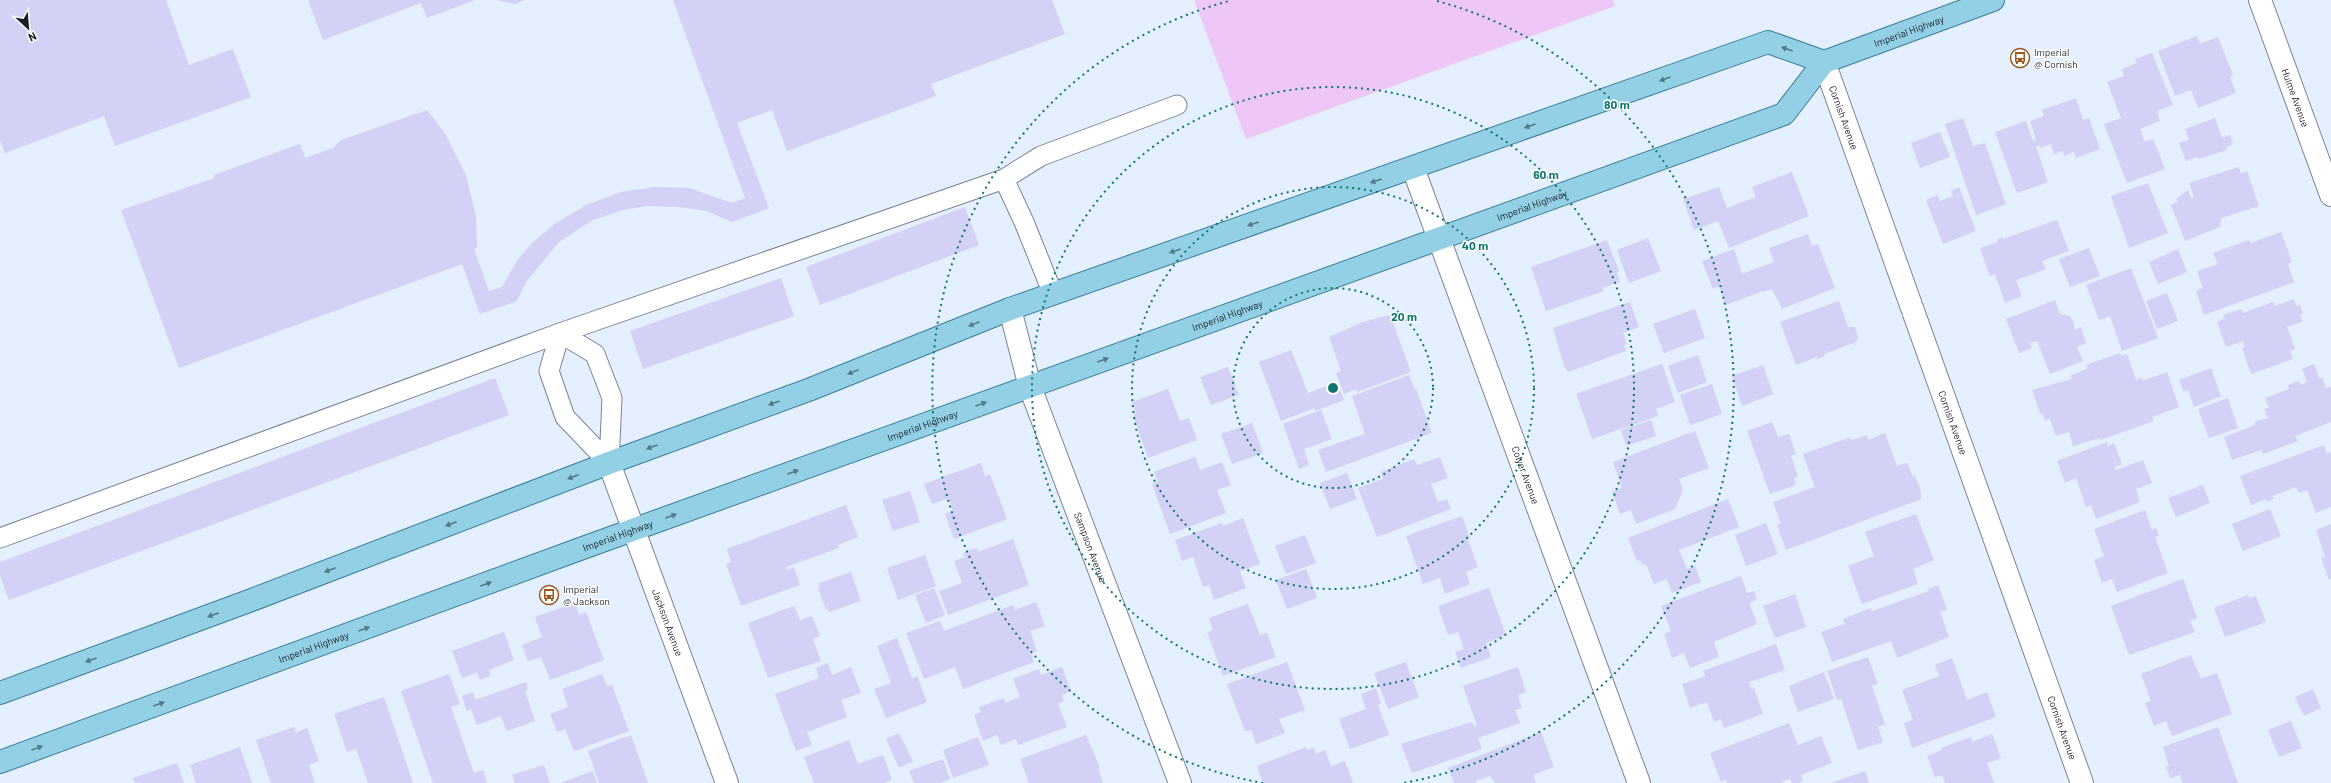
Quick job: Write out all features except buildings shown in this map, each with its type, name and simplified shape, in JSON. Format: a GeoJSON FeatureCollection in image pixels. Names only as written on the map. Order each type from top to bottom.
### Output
{"type":"FeatureCollection","features":[{"type":"Feature","properties":{"kind":"main road","name":"Imperial Highway"},"geometry":{"type":"LineString","coordinates":[[0,762],[1030,386],[1784,114],[1824,62],[1993,0]]}},
{"type":"Feature","properties":{"kind":"main road"},"geometry":{"type":"LineString","coordinates":[[0,693],[249,601],[609,463],[811,389],[1010,309],[1768,42],[1824,62]]}},
{"type":"Feature","properties":{"kind":"street","name":"Hulme Avenue"},"geometry":{"type":"LineString","coordinates":[[2260,0],[2331,195]]}},
{"type":"Feature","properties":{"kind":"street","name":"Cornish Avenue"},"geometry":{"type":"LineString","coordinates":[[1824,62],[2082,783]]}},
{"type":"Feature","properties":{"kind":"street","name":"Colyer Avenue"},"geometry":{"type":"LineString","coordinates":[[1412,168],[1639,783]]}},
{"type":"Feature","properties":{"kind":"street","name":"Sampson Avenue"},"geometry":{"type":"LineString","coordinates":[[1010,309],[1030,386],[1180,783]]}},
{"type":"Feature","properties":{"kind":"street","name":"Jackson Avenue"},"geometry":{"type":"LineString","coordinates":[[609,463],[727,783]]}},
{"type":"Feature","properties":{"kind":"lane"},"geometry":{"type":"LineString","coordinates":[[0,538],[560,333],[1004,179],[1041,156],[1177,105]]}},
{"type":"Feature","properties":{"kind":"lane"},"geometry":{"type":"LineString","coordinates":[[1004,179],[1024,222],[1052,294]]}},
{"type":"Feature","properties":{"kind":"lane"},"geometry":{"type":"LineString","coordinates":[[560,333],[595,354],[612,398],[609,463]]}},
{"type":"Feature","properties":{"kind":"lane"},"geometry":{"type":"LineString","coordinates":[[560,333],[549,371],[565,417],[609,463]]}},
{"type":"Feature","properties":{"kind":"shaded area"},"geometry":{"type":"Polygon","coordinates":[[[1194,0],[1613,0],[1615,6],[1246,139],[1194,0]]]}},
{"type":"Feature","properties":{"kind":"place","name":"Imperial @ Cornish"},"geometry":{"type":"Point","coordinates":[2020,58]}},
{"type":"Feature","properties":{"kind":"place","name":"Imperial @ Jackson"},"geometry":{"type":"Point","coordinates":[549,595]}}]}
